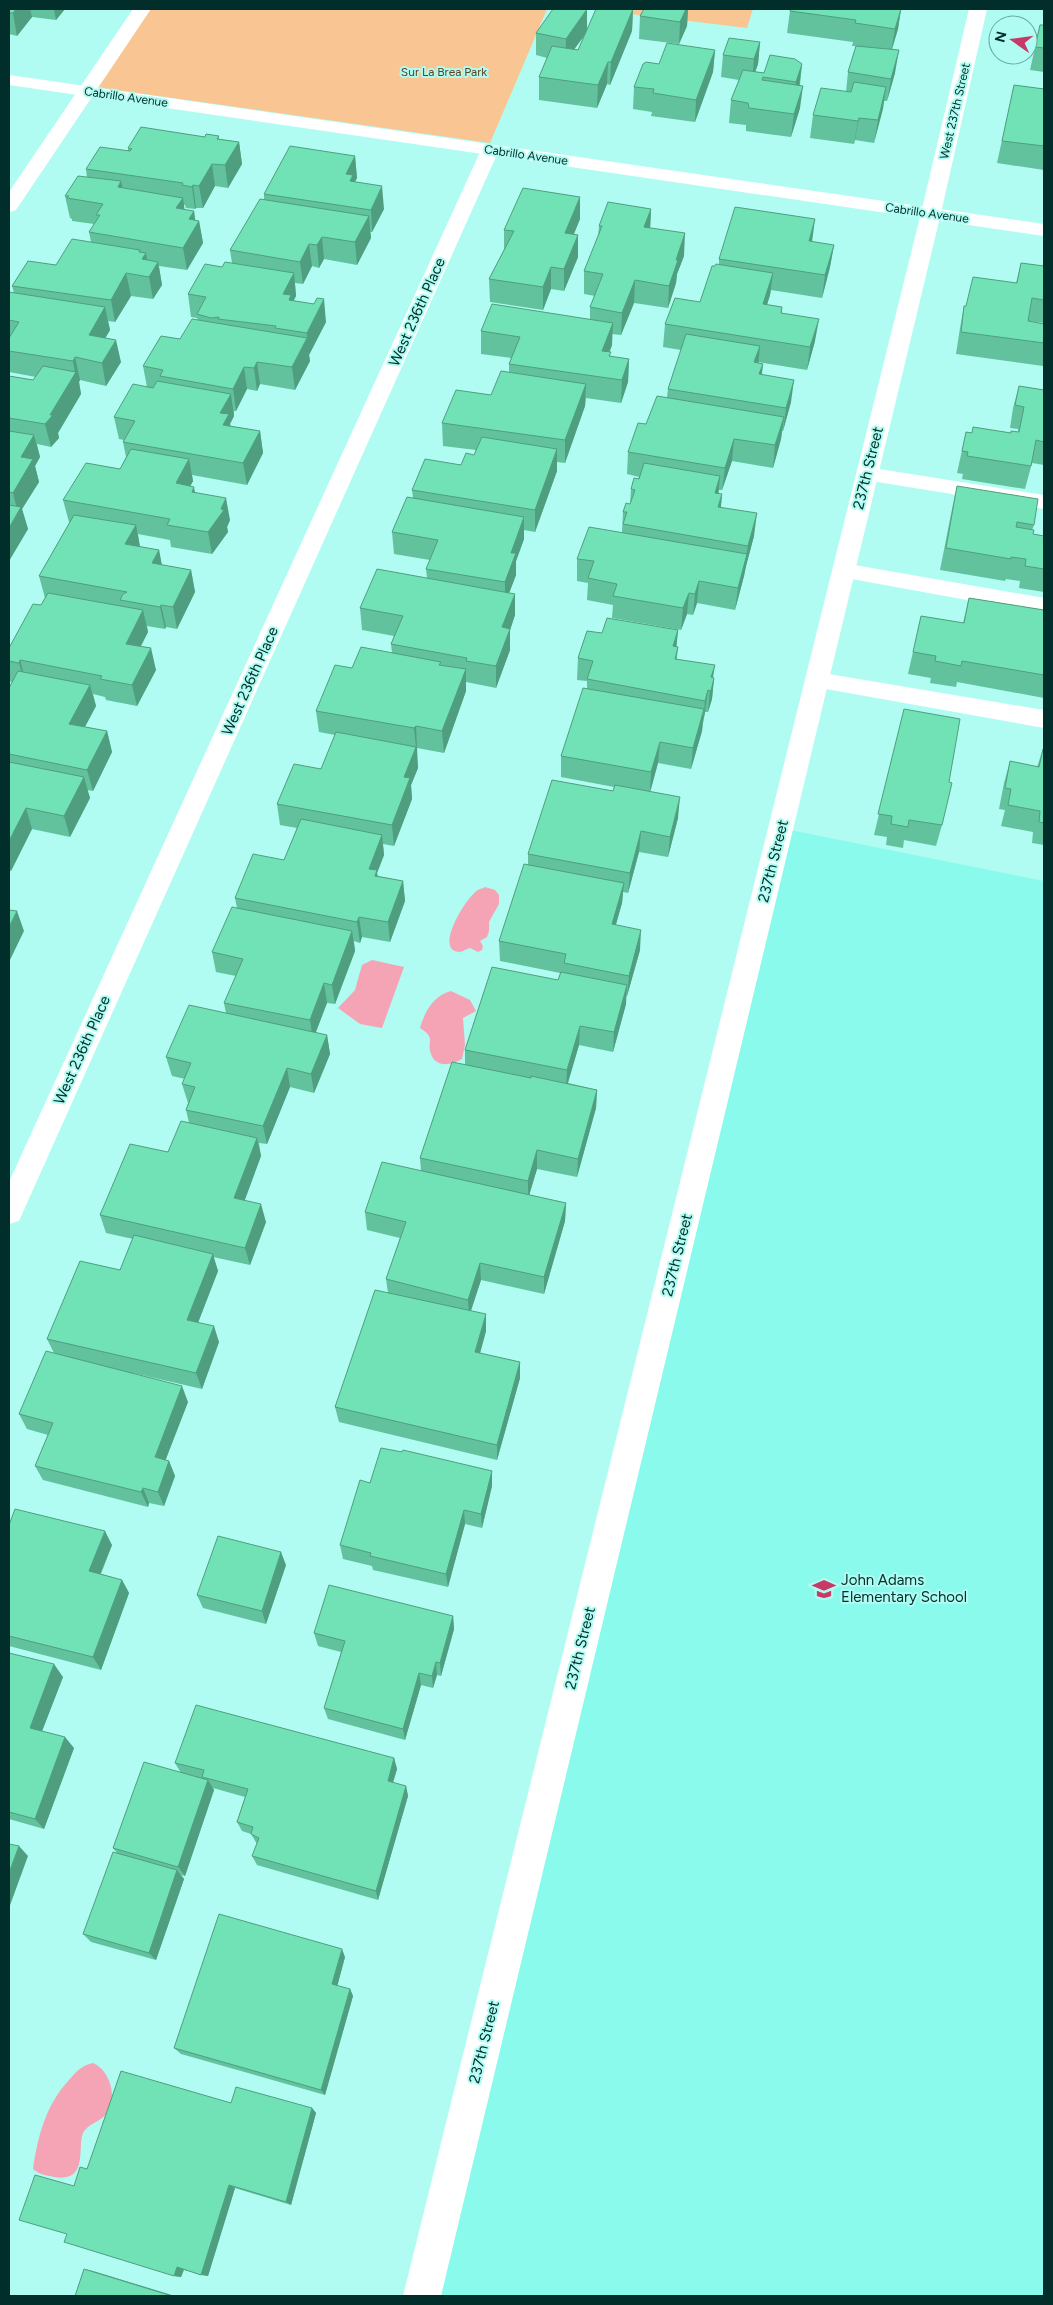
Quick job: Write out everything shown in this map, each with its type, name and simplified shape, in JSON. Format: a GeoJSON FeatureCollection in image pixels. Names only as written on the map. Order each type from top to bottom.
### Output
{"type":"FeatureCollection","features":[{"type":"Feature","properties":{"kind":"street"},"geometry":{"type":"LineString","coordinates":[[9,206],[142,9]]}},
{"type":"Feature","properties":{"kind":"street","name":"West 237th Street"},"geometry":{"type":"LineString","coordinates":[[931,214],[978,9]]}},
{"type":"Feature","properties":{"kind":"street","name":"Cabrillo Avenue"},"geometry":{"type":"LineString","coordinates":[[9,80],[1044,230]]}},
{"type":"Feature","properties":{"kind":"street","name":"West 236th Place"},"geometry":{"type":"LineString","coordinates":[[9,1212],[490,150]]}},
{"type":"Feature","properties":{"kind":"street","name":"237th Street"},"geometry":{"type":"LineString","coordinates":[[422,2296],[931,214]]}},
{"type":"Feature","properties":{"kind":"street"},"geometry":{"type":"LineString","coordinates":[[867,474],[1044,502]]}},
{"type":"Feature","properties":{"kind":"street"},"geometry":{"type":"LineString","coordinates":[[843,571],[1044,606]]}},
{"type":"Feature","properties":{"kind":"street"},"geometry":{"type":"LineString","coordinates":[[817,680],[1044,719]]}},
{"type":"Feature","properties":{"kind":"shaded area","name":"John Adams Elementary School"},"geometry":{"type":"Polygon","coordinates":[[[785,829],[1044,881],[1044,2296],[437,2296],[785,829]]]}},
{"type":"Feature","properties":{"kind":"shaded area"},"geometry":{"type":"Polygon","coordinates":[[[485,887],[495,890],[499,895],[499,904],[489,922],[487,937],[480,941],[483,946],[482,950],[478,952],[470,948],[459,952],[452,949],[449,942],[460,912],[473,894],[485,887]]]}},
{"type":"Feature","properties":{"kind":"shaded area"},"geometry":{"type":"Polygon","coordinates":[[[372,960],[404,967],[382,1028],[360,1024],[338,1008],[355,990],[362,965],[372,960]]]}},
{"type":"Feature","properties":{"kind":"shaded area"},"geometry":{"type":"Polygon","coordinates":[[[451,991],[470,1000],[476,1011],[463,1018],[465,1045],[462,1059],[443,1064],[432,1057],[430,1039],[426,1032],[420,1028],[424,1016],[435,1000],[439,996],[451,991]]]}},
{"type":"Feature","properties":{"kind":"shaded area"},"geometry":{"type":"Polygon","coordinates":[[[93,2063],[108,2078],[112,2092],[112,2100],[107,2113],[83,2133],[79,2162],[77,2169],[72,2175],[54,2177],[38,2172],[33,2169],[35,2156],[44,2121],[54,2100],[75,2074],[83,2067],[93,2063]]]}},
{"type":"Feature","properties":{"kind":"green space","name":"Sur La Brea Park"},"geometry":{"type":"Polygon","coordinates":[[[148,9],[547,9],[490,143],[95,87],[148,9]]]}},
{"type":"Feature","properties":{"kind":"green space"},"geometry":{"type":"Polygon","coordinates":[[[589,9],[753,9],[747,28],[589,9]]]}},
{"type":"Feature","properties":{"kind":"building"},"geometry":{"type":"Polygon","coordinates":[[[9,9],[16,9],[13,13],[9,13],[9,9]]]}},
{"type":"Feature","properties":{"kind":"building"},"geometry":{"type":"Polygon","coordinates":[[[553,9],[587,9],[566,39],[536,33],[553,9]]]}},
{"type":"Feature","properties":{"kind":"building"},"geometry":{"type":"Polygon","coordinates":[[[596,9],[633,9],[611,62],[608,62],[598,85],[539,77],[552,46],[578,50],[596,9]]]}},
{"type":"Feature","properties":{"kind":"building"},"geometry":{"type":"Polygon","coordinates":[[[644,9],[686,9],[680,22],[640,16],[644,9]]]}},
{"type":"Feature","properties":{"kind":"building"},"geometry":{"type":"Polygon","coordinates":[[[790,9],[901,9],[895,29],[855,23],[856,20],[790,11],[790,9]]]}},
{"type":"Feature","properties":{"kind":"building"},"geometry":{"type":"Polygon","coordinates":[[[1040,25],[1044,25],[1044,48],[1038,47],[1040,25]]]}},
{"type":"Feature","properties":{"kind":"building"},"geometry":{"type":"Polygon","coordinates":[[[729,38],[760,42],[754,59],[723,55],[729,38]]]}},
{"type":"Feature","properties":{"kind":"building"},"geometry":{"type":"Polygon","coordinates":[[[667,43],[715,50],[696,100],[653,93],[654,89],[634,87],[643,64],[646,62],[659,64],[667,43]]]}},
{"type":"Feature","properties":{"kind":"building"},"geometry":{"type":"Polygon","coordinates":[[[856,46],[899,50],[891,79],[848,72],[856,46]]]}},
{"type":"Feature","properties":{"kind":"building"},"geometry":{"type":"Polygon","coordinates":[[[770,55],[795,59],[802,64],[796,82],[763,77],[762,80],[803,86],[794,114],[749,108],[748,103],[731,100],[743,70],[764,73],[770,55]]]}},
{"type":"Feature","properties":{"kind":"building"},"geometry":{"type":"Polygon","coordinates":[[[854,82],[886,87],[878,120],[859,118],[858,121],[813,115],[821,88],[851,92],[854,82]]]}},
{"type":"Feature","properties":{"kind":"building"},"geometry":{"type":"Polygon","coordinates":[[[1014,85],[1044,89],[1044,146],[1002,141],[1014,85]]]}},
{"type":"Feature","properties":{"kind":"building"},"geometry":{"type":"Polygon","coordinates":[[[141,127],[205,137],[206,134],[219,136],[217,139],[239,142],[225,165],[212,164],[199,186],[193,185],[192,187],[182,185],[183,183],[86,169],[100,147],[130,151],[132,149],[128,148],[141,127]]]}},
{"type":"Feature","properties":{"kind":"building"},"geometry":{"type":"Polygon","coordinates":[[[290,146],[355,156],[346,174],[353,175],[350,181],[382,186],[371,210],[264,194],[290,146]]]}},
{"type":"Feature","properties":{"kind":"building"},"geometry":{"type":"Polygon","coordinates":[[[78,176],[121,181],[118,187],[183,198],[176,208],[194,211],[189,219],[199,221],[183,248],[89,232],[100,215],[96,215],[103,204],[67,198],[69,196],[65,196],[78,176]]]}},
{"type":"Feature","properties":{"kind":"building"},"geometry":{"type":"Polygon","coordinates":[[[523,188],[580,197],[565,233],[578,235],[564,269],[551,267],[543,287],[489,279],[514,231],[504,230],[523,188]]]}},
{"type":"Feature","properties":{"kind":"building"},"geometry":{"type":"Polygon","coordinates":[[[260,199],[369,216],[355,242],[322,237],[317,245],[309,244],[300,262],[230,250],[260,199]]]}},
{"type":"Feature","properties":{"kind":"building"},"geometry":{"type":"Polygon","coordinates":[[[608,202],[651,209],[644,227],[685,233],[669,286],[635,280],[622,313],[590,307],[603,274],[584,271],[602,226],[599,226],[608,202]]]}},
{"type":"Feature","properties":{"kind":"building"},"geometry":{"type":"Polygon","coordinates":[[[735,207],[815,219],[809,241],[834,245],[825,275],[719,259],[735,207]]]}},
{"type":"Feature","properties":{"kind":"building"},"geometry":{"type":"Polygon","coordinates":[[[72,239],[140,250],[139,252],[146,253],[142,259],[158,262],[149,277],[126,273],[111,300],[12,286],[28,261],[56,265],[72,239]]]}},
{"type":"Feature","properties":{"kind":"building"},"geometry":{"type":"Polygon","coordinates":[[[225,262],[294,273],[283,294],[291,295],[289,300],[314,304],[317,298],[324,299],[307,333],[275,328],[276,326],[218,319],[219,317],[211,318],[197,314],[206,297],[188,294],[205,264],[222,267],[225,262]]]}},
{"type":"Feature","properties":{"kind":"building"},"geometry":{"type":"Polygon","coordinates":[[[1021,263],[1044,266],[1044,300],[1032,298],[1028,321],[1044,324],[1044,343],[961,332],[964,306],[966,306],[973,277],[1017,283],[1021,263]]]}},
{"type":"Feature","properties":{"kind":"building"},"geometry":{"type":"Polygon","coordinates":[[[716,264],[773,273],[763,304],[782,307],[781,313],[819,319],[810,347],[665,324],[675,298],[700,302],[712,266],[716,264]]]}},
{"type":"Feature","properties":{"kind":"building"},"geometry":{"type":"Polygon","coordinates":[[[9,292],[105,307],[89,335],[116,340],[102,363],[75,357],[73,361],[9,351],[9,338],[19,322],[9,320],[9,292]]]}},
{"type":"Feature","properties":{"kind":"building"},"geometry":{"type":"Polygon","coordinates":[[[492,304],[613,323],[602,351],[611,352],[609,356],[629,359],[622,380],[509,364],[520,337],[481,331],[492,304]]]}},
{"type":"Feature","properties":{"kind":"building"},"geometry":{"type":"Polygon","coordinates":[[[192,319],[307,338],[292,367],[257,362],[254,368],[244,367],[233,389],[160,376],[163,370],[143,366],[161,336],[180,339],[192,319]]]}},
{"type":"Feature","properties":{"kind":"building"},"geometry":{"type":"Polygon","coordinates":[[[686,334],[760,346],[754,362],[763,364],[759,374],[794,380],[786,408],[668,389],[686,334]]]}},
{"type":"Feature","properties":{"kind":"building"},"geometry":{"type":"Polygon","coordinates":[[[43,366],[76,372],[50,415],[53,415],[45,424],[9,418],[9,376],[33,380],[43,366]]]}},
{"type":"Feature","properties":{"kind":"building"},"geometry":{"type":"Polygon","coordinates":[[[501,371],[586,384],[565,440],[442,423],[456,390],[491,395],[501,371]]]}},
{"type":"Feature","properties":{"kind":"building"},"geometry":{"type":"Polygon","coordinates":[[[157,381],[231,394],[220,413],[229,414],[223,425],[260,431],[243,463],[123,442],[135,421],[114,417],[133,384],[153,388],[157,381]]]}},
{"type":"Feature","properties":{"kind":"building"},"geometry":{"type":"Polygon","coordinates":[[[1019,386],[1044,390],[1044,442],[1036,440],[1031,466],[967,456],[968,452],[962,451],[966,432],[972,433],[973,427],[1011,433],[1011,431],[1019,432],[1024,407],[1015,405],[1019,386]]]}},
{"type":"Feature","properties":{"kind":"building"},"geometry":{"type":"Polygon","coordinates":[[[657,396],[784,417],[775,445],[734,439],[725,468],[628,452],[638,423],[646,424],[657,396]]]}},
{"type":"Feature","properties":{"kind":"building"},"geometry":{"type":"Polygon","coordinates":[[[9,431],[34,435],[21,457],[33,459],[13,493],[9,492],[9,431]]]}},
{"type":"Feature","properties":{"kind":"building"},"geometry":{"type":"Polygon","coordinates":[[[482,437],[557,449],[535,510],[412,490],[425,459],[461,465],[466,453],[474,455],[482,437]]]}},
{"type":"Feature","properties":{"kind":"building"},"geometry":{"type":"Polygon","coordinates":[[[131,449],[189,459],[176,483],[194,487],[192,492],[226,498],[221,509],[224,510],[208,532],[167,525],[170,519],[63,500],[86,463],[120,469],[131,449]]]}},
{"type":"Feature","properties":{"kind":"building"},"geometry":{"type":"Polygon","coordinates":[[[644,463],[720,476],[715,493],[722,494],[718,507],[757,513],[748,546],[623,524],[627,512],[623,512],[626,503],[630,504],[635,490],[631,489],[634,478],[639,479],[644,463]]]}},
{"type":"Feature","properties":{"kind":"building"},"geometry":{"type":"Polygon","coordinates":[[[957,486],[1038,499],[1034,525],[1017,522],[1016,527],[1034,530],[1033,534],[1044,536],[1044,569],[1025,566],[1026,559],[1011,557],[1011,559],[946,548],[957,486]]]}},
{"type":"Feature","properties":{"kind":"building"},"geometry":{"type":"Polygon","coordinates":[[[407,497],[524,517],[511,553],[516,553],[505,582],[426,569],[438,540],[392,532],[407,497]]]}},
{"type":"Feature","properties":{"kind":"building"},"geometry":{"type":"Polygon","coordinates":[[[9,505],[21,507],[9,528],[9,505]]]}},
{"type":"Feature","properties":{"kind":"building"},"geometry":{"type":"Polygon","coordinates":[[[74,515],[136,525],[125,544],[159,550],[152,563],[191,570],[173,607],[161,605],[160,607],[120,600],[123,594],[127,592],[39,576],[74,515]]]}},
{"type":"Feature","properties":{"kind":"building"},"geometry":{"type":"Polygon","coordinates":[[[589,527],[747,554],[738,588],[699,581],[695,594],[689,593],[683,608],[613,596],[617,584],[588,578],[594,561],[577,559],[589,527]]]}},
{"type":"Feature","properties":{"kind":"building"},"geometry":{"type":"Polygon","coordinates":[[[377,569],[515,594],[502,627],[510,629],[496,666],[466,661],[467,658],[391,644],[403,616],[360,608],[377,569]]]}},
{"type":"Feature","properties":{"kind":"building"},"geometry":{"type":"Polygon","coordinates":[[[48,593],[143,610],[126,644],[151,648],[132,685],[100,679],[102,676],[20,660],[19,663],[9,661],[9,648],[33,604],[41,605],[48,593]]]}},
{"type":"Feature","properties":{"kind":"building"},"geometry":{"type":"Polygon","coordinates":[[[969,598],[1044,610],[1044,675],[962,661],[961,666],[935,661],[936,656],[913,652],[921,616],[964,623],[969,598]]]}},
{"type":"Feature","properties":{"kind":"building"},"geometry":{"type":"Polygon","coordinates":[[[607,618],[678,630],[673,646],[678,647],[675,659],[715,665],[711,677],[714,678],[711,691],[708,690],[705,701],[587,679],[593,661],[578,658],[587,631],[602,633],[607,618]]]}},
{"type":"Feature","properties":{"kind":"building"},"geometry":{"type":"Polygon","coordinates":[[[361,647],[441,662],[439,665],[466,669],[442,731],[316,711],[335,665],[352,668],[361,647]]]}},
{"type":"Feature","properties":{"kind":"building"},"geometry":{"type":"Polygon","coordinates":[[[18,671],[90,685],[69,724],[107,731],[87,770],[9,754],[9,688],[18,671]]]}},
{"type":"Feature","properties":{"kind":"building"},"geometry":{"type":"Polygon","coordinates":[[[583,688],[704,709],[693,748],[660,742],[651,772],[561,756],[583,688]]]}},
{"type":"Feature","properties":{"kind":"building"},"geometry":{"type":"Polygon","coordinates":[[[904,709],[960,719],[949,782],[952,783],[942,825],[909,820],[908,827],[891,824],[892,816],[878,814],[904,709]]]}},
{"type":"Feature","properties":{"kind":"building"},"geometry":{"type":"Polygon","coordinates":[[[336,732],[416,747],[404,777],[410,778],[392,825],[277,804],[294,764],[321,769],[336,732]]]}},
{"type":"Feature","properties":{"kind":"building"},"geometry":{"type":"Polygon","coordinates":[[[1043,749],[1044,823],[1039,822],[1040,811],[1008,805],[1011,789],[1005,788],[1010,761],[1039,767],[1043,749]]]}},
{"type":"Feature","properties":{"kind":"building"},"geometry":{"type":"Polygon","coordinates":[[[9,762],[84,777],[64,816],[26,808],[9,841],[9,762]]]}},
{"type":"Feature","properties":{"kind":"building"},"geometry":{"type":"Polygon","coordinates":[[[552,780],[613,791],[615,785],[680,797],[670,837],[641,831],[630,873],[528,854],[552,780]]]}},
{"type":"Feature","properties":{"kind":"building"},"geometry":{"type":"Polygon","coordinates":[[[301,819],[382,835],[369,869],[377,870],[375,876],[403,881],[388,922],[359,917],[357,922],[235,898],[253,854],[284,860],[301,819]]]}},
{"type":"Feature","properties":{"kind":"building"},"geometry":{"type":"Polygon","coordinates":[[[524,864],[624,883],[612,924],[641,930],[629,976],[564,963],[566,954],[499,941],[524,864]]]}},
{"type":"Feature","properties":{"kind":"building"},"geometry":{"type":"Polygon","coordinates":[[[232,907],[352,931],[332,985],[324,983],[310,1020],[224,1003],[243,959],[212,952],[232,907]]]}},
{"type":"Feature","properties":{"kind":"building"},"geometry":{"type":"Polygon","coordinates":[[[9,910],[17,911],[9,927],[9,910]]]}},
{"type":"Feature","properties":{"kind":"building"},"geometry":{"type":"Polygon","coordinates":[[[492,967],[558,980],[561,972],[627,985],[614,1032],[580,1026],[567,1070],[465,1050],[492,967]]]}},
{"type":"Feature","properties":{"kind":"building"},"geometry":{"type":"Polygon","coordinates":[[[189,1005],[327,1035],[311,1074],[287,1068],[263,1126],[186,1110],[195,1087],[182,1084],[191,1063],[166,1057],[189,1005]]]}},
{"type":"Feature","properties":{"kind":"building"},"geometry":{"type":"Polygon","coordinates":[[[452,1062],[597,1090],[578,1159],[537,1150],[528,1181],[420,1158],[452,1062]]]}},
{"type":"Feature","properties":{"kind":"building"},"geometry":{"type":"Polygon","coordinates":[[[181,1121],[257,1138],[234,1198],[261,1204],[245,1248],[100,1215],[130,1144],[168,1152],[181,1121]]]}},
{"type":"Feature","properties":{"kind":"building"},"geometry":{"type":"Polygon","coordinates":[[[382,1162],[566,1203],[544,1277],[480,1263],[468,1300],[386,1279],[406,1222],[365,1212],[382,1162]]]}},
{"type":"Feature","properties":{"kind":"building"},"geometry":{"type":"Polygon","coordinates":[[[134,1235],[213,1254],[187,1320],[214,1326],[196,1373],[47,1339],[80,1261],[120,1270],[134,1235]]]}},
{"type":"Feature","properties":{"kind":"building"},"geometry":{"type":"Polygon","coordinates":[[[375,1290],[486,1314],[475,1352],[520,1362],[497,1445],[335,1407],[375,1290]]]}},
{"type":"Feature","properties":{"kind":"building"},"geometry":{"type":"Polygon","coordinates":[[[46,1351],[182,1386],[155,1457],[169,1461],[158,1492],[143,1488],[141,1492],[35,1466],[53,1423],[19,1414],[46,1351]]]}},
{"type":"Feature","properties":{"kind":"building"},"geometry":{"type":"Polygon","coordinates":[[[381,1448],[402,1452],[403,1450],[492,1471],[481,1514],[464,1510],[446,1574],[370,1556],[371,1553],[340,1545],[360,1480],[370,1483],[381,1448]]]}},
{"type":"Feature","properties":{"kind":"building"},"geometry":{"type":"Polygon","coordinates":[[[15,1509],[105,1531],[89,1571],[122,1580],[93,1657],[9,1636],[9,1525],[15,1509]]]}},
{"type":"Feature","properties":{"kind":"building"},"geometry":{"type":"Polygon","coordinates":[[[218,1536],[281,1552],[262,1611],[197,1595],[218,1536]]]}},
{"type":"Feature","properties":{"kind":"building"},"geometry":{"type":"Polygon","coordinates":[[[329,1585],[453,1616],[440,1663],[436,1662],[432,1676],[419,1673],[403,1729],[324,1708],[345,1641],[314,1633],[329,1585]]]}},
{"type":"Feature","properties":{"kind":"building"},"geometry":{"type":"Polygon","coordinates":[[[9,1653],[54,1664],[30,1728],[65,1737],[35,1819],[9,1812],[9,1653]]]}},
{"type":"Feature","properties":{"kind":"building"},"geometry":{"type":"Polygon","coordinates":[[[196,1705],[394,1758],[388,1781],[406,1786],[376,1891],[252,1856],[259,1838],[251,1834],[253,1827],[237,1822],[248,1789],[202,1777],[204,1770],[175,1763],[196,1705]]]}},
{"type":"Feature","properties":{"kind":"building"},"geometry":{"type":"Polygon","coordinates":[[[144,1762],[208,1780],[178,1867],[113,1848],[144,1762]]]}},
{"type":"Feature","properties":{"kind":"building"},"geometry":{"type":"Polygon","coordinates":[[[9,1844],[19,1846],[9,1873],[9,1844]]]}},
{"type":"Feature","properties":{"kind":"building"},"geometry":{"type":"Polygon","coordinates":[[[113,1852],[177,1870],[149,1953],[83,1934],[113,1852]]]}},
{"type":"Feature","properties":{"kind":"building"},"geometry":{"type":"Polygon","coordinates":[[[219,1914],[342,1949],[332,1984],[350,1989],[321,2090],[174,2048],[219,1914]]]}},
{"type":"Feature","properties":{"kind":"building"},"geometry":{"type":"Polygon","coordinates":[[[121,2071],[231,2103],[236,2087],[312,2108],[286,2202],[229,2185],[201,2275],[177,2267],[174,2276],[64,2242],[67,2234],[19,2220],[35,2175],[74,2186],[80,2167],[87,2169],[121,2071]]]}},
{"type":"Feature","properties":{"kind":"building"},"geometry":{"type":"Polygon","coordinates":[[[84,2269],[172,2296],[75,2296],[84,2269]]]}},
{"type":"Feature","properties":{"kind":"place","name":"John Adams Elementary School"},"geometry":{"type":"Point","coordinates":[824,1589]}}]}
